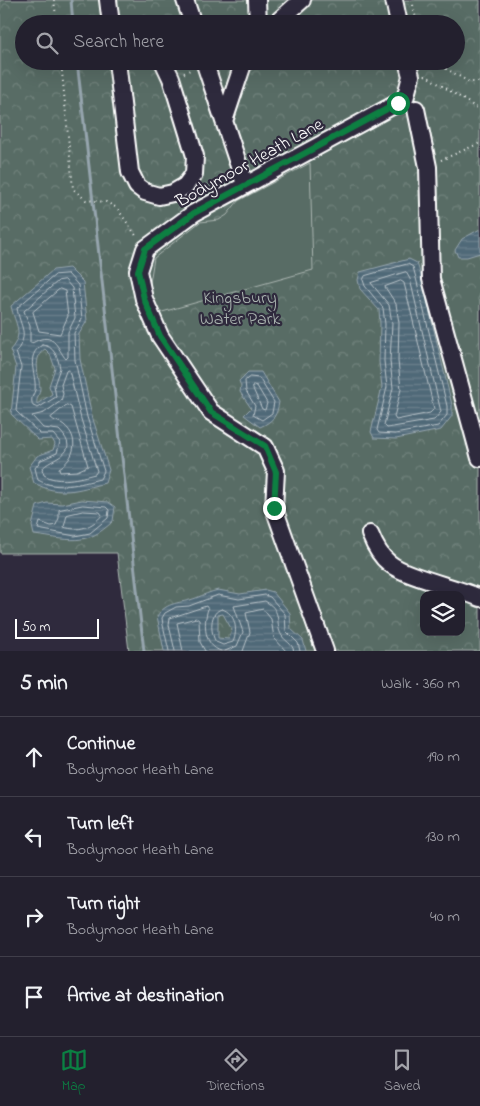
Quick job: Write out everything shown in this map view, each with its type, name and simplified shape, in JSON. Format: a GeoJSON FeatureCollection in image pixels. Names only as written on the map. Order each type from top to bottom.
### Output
{"type":"FeatureCollection","features":[{"type":"Feature","properties":{"kind":"street"},"geometry":{"type":"LineString","coordinates":[[108,0],[110,15]]}},
{"type":"Feature","properties":{"kind":"street"},"geometry":{"type":"LineString","coordinates":[[185,0],[190,15]]}},
{"type":"Feature","properties":{"kind":"street"},"geometry":{"type":"LineString","coordinates":[[257,0],[258,15]]}},
{"type":"Feature","properties":{"kind":"street"},"geometry":{"type":"LineString","coordinates":[[285,15],[302,0]]}},
{"type":"Feature","properties":{"kind":"street"},"geometry":{"type":"LineString","coordinates":[[394,0],[397,15]]}},
{"type":"Feature","properties":{"kind":"street"},"geometry":{"type":"LineString","coordinates":[[118,70],[130,172],[137,186],[145,192],[159,196],[173,193],[185,186],[194,174],[195,156],[168,70]]}},
{"type":"Feature","properties":{"kind":"street"},"geometry":{"type":"LineString","coordinates":[[205,70],[245,184]]}},
{"type":"Feature","properties":{"kind":"street"},"geometry":{"type":"LineString","coordinates":[[224,121],[241,70]]}},
{"type":"Feature","properties":{"kind":"street","name":"Bodymoor Heath Lane"},"geometry":{"type":"LineString","coordinates":[[145,249],[194,213],[221,200],[245,184],[405,98],[411,76],[410,70]]}},
{"type":"Feature","properties":{"kind":"street"},"geometry":{"type":"LineString","coordinates":[[416,109],[432,165],[431,279],[480,458]]}},
{"type":"Feature","properties":{"kind":"street"},"geometry":{"type":"LineString","coordinates":[[145,249],[138,271],[144,299],[160,336],[211,412],[265,446],[276,472],[274,508],[326,651]]}},
{"type":"Feature","properties":{"kind":"street"},"geometry":{"type":"LineString","coordinates":[[370,534],[376,546],[389,563],[409,573],[458,588],[480,598]]}},
{"type":"Feature","properties":{"kind":"path"},"geometry":{"type":"LineString","coordinates":[[54,0],[56,15]]}},
{"type":"Feature","properties":{"kind":"path"},"geometry":{"type":"LineString","coordinates":[[412,0],[416,15]]}},
{"type":"Feature","properties":{"kind":"path"},"geometry":{"type":"LineString","coordinates":[[62,70],[73,189],[86,200],[106,202],[117,208],[145,249]]}},
{"type":"Feature","properties":{"kind":"path"},"geometry":{"type":"LineString","coordinates":[[171,78],[190,70]]}},
{"type":"Feature","properties":{"kind":"path"},"geometry":{"type":"LineString","coordinates":[[419,70],[480,110]]}},
{"type":"Feature","properties":{"kind":"path"},"geometry":{"type":"LineString","coordinates":[[448,70],[469,82],[480,82]]}},
{"type":"Feature","properties":{"kind":"green space","name":"Kingsbury Water Park"},"geometry":{"type":"Polygon","coordinates":[[[0,0],[480,0],[480,651],[129,651],[117,553],[0,553],[0,0]]]}},
{"type":"Feature","properties":{"kind":"green space"},"geometry":{"type":"Polygon","coordinates":[[[310,163],[313,270],[155,314],[149,289],[154,258],[200,222],[219,220],[227,215],[238,201],[310,163]]]}},
{"type":"Feature","properties":{"kind":"water"},"geometry":{"type":"Polygon","coordinates":[[[480,229],[480,253],[467,257],[458,257],[455,250],[462,239],[480,229]]]}},
{"type":"Feature","properties":{"kind":"water"},"geometry":{"type":"Polygon","coordinates":[[[409,259],[417,263],[421,276],[452,405],[452,416],[441,430],[396,439],[374,438],[371,432],[382,387],[379,362],[379,310],[360,289],[358,280],[360,272],[409,259]]]}},
{"type":"Feature","properties":{"kind":"water"},"geometry":{"type":"Polygon","coordinates":[[[69,268],[83,282],[87,321],[79,334],[80,359],[92,416],[109,470],[105,483],[69,491],[52,490],[34,483],[29,467],[37,456],[53,450],[55,444],[52,439],[38,440],[11,414],[16,367],[10,350],[17,339],[18,329],[11,306],[53,270],[69,268]],[[45,349],[41,352],[37,362],[40,388],[37,404],[52,394],[49,386],[55,368],[50,354],[45,349]]]}},
{"type":"Feature","properties":{"kind":"water"},"geometry":{"type":"Polygon","coordinates":[[[248,372],[261,372],[279,402],[274,417],[260,427],[244,415],[251,408],[240,392],[241,386],[239,381],[248,372]]]}},
{"type":"Feature","properties":{"kind":"water"},"geometry":{"type":"Polygon","coordinates":[[[82,500],[108,502],[115,507],[113,521],[94,535],[76,540],[34,535],[32,526],[37,506],[47,503],[62,504],[82,500]]]}},
{"type":"Feature","properties":{"kind":"water"},"geometry":{"type":"Polygon","coordinates":[[[218,590],[240,594],[266,590],[273,592],[290,613],[291,629],[303,640],[306,651],[164,651],[157,616],[161,611],[170,605],[218,590]],[[223,614],[218,615],[218,638],[229,639],[232,630],[223,614]]]}},
{"type":"Feature","properties":{"kind":"waterway"},"geometry":{"type":"LineString","coordinates":[[71,0],[72,15]]}},
{"type":"Feature","properties":{"kind":"waterway"},"geometry":{"type":"LineString","coordinates":[[78,70],[144,651]]}},
{"type":"Feature","properties":{"kind":"route"},"geometry":{"type":"LineString","coordinates":[[274,508],[276,472],[265,446],[211,412],[160,336],[144,299],[138,271],[145,249],[194,213],[398,103]]}}]}
